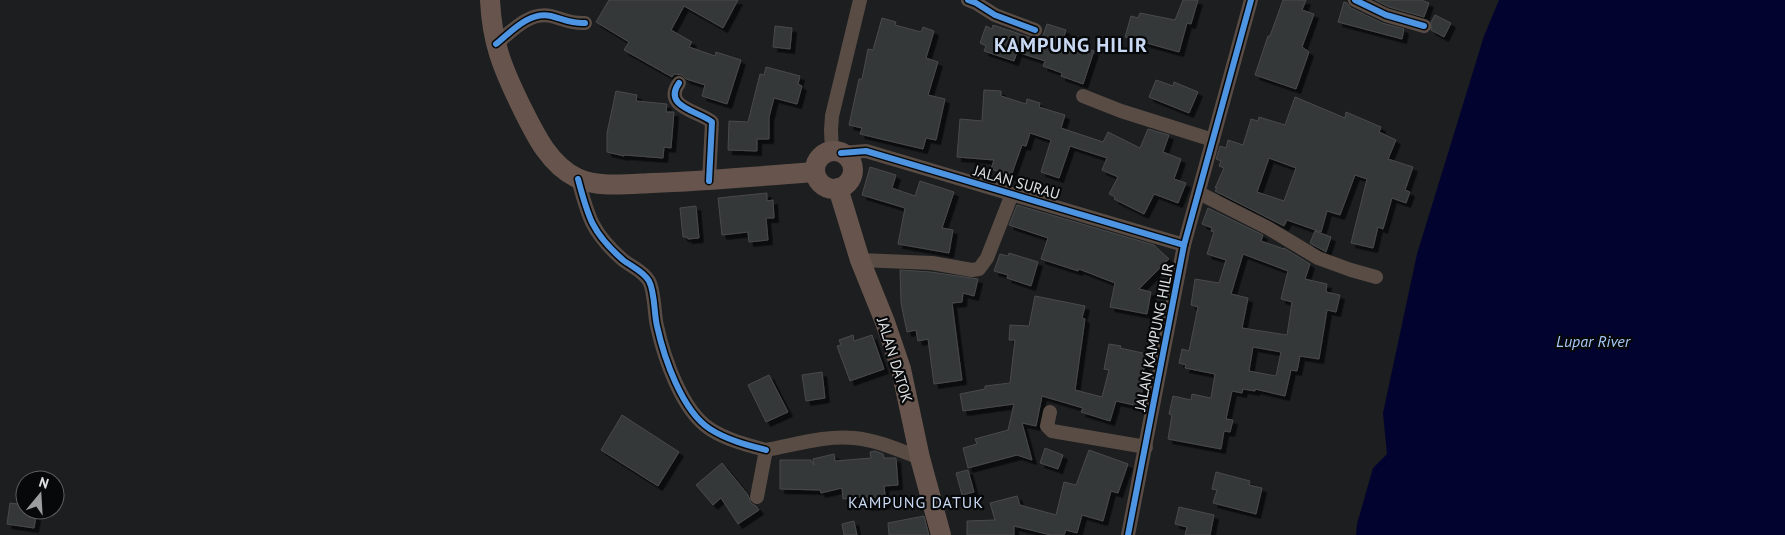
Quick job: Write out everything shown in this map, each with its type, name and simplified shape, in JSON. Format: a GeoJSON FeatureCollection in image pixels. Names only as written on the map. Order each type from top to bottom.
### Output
{"type":"FeatureCollection","features":[{"type":"Feature","properties":{"kind":"main road"},"geometry":{"type":"LineString","coordinates":[[490,0],[491,24],[499,56],[534,132],[549,155],[564,170],[578,179],[612,184],[709,180],[815,172]]}},
{"type":"Feature","properties":{"kind":"main road"},"geometry":{"type":"LineString","coordinates":[[836,152],[849,159],[852,171],[848,182],[838,188],[826,187],[820,183],[815,172],[818,160],[822,155],[836,152]]}},
{"type":"Feature","properties":{"kind":"main road","name":"JALAN DATOK"},"geometry":{"type":"LineString","coordinates":[[838,188],[860,260],[885,322],[901,369],[920,458],[940,535]]}},
{"type":"Feature","properties":{"kind":"street"},"geometry":{"type":"LineString","coordinates":[[836,152],[832,116],[860,0]]}},
{"type":"Feature","properties":{"kind":"street"},"geometry":{"type":"LineString","coordinates":[[968,0],[996,15],[1035,30]]}},
{"type":"Feature","properties":{"kind":"street","name":"JALAN KAMPUNG HILIR"},"geometry":{"type":"LineString","coordinates":[[1128,535],[1184,245],[1251,0]]}},
{"type":"Feature","properties":{"kind":"street"},"geometry":{"type":"LineString","coordinates":[[1355,0],[1386,14],[1424,26]]}},
{"type":"Feature","properties":{"kind":"street"},"geometry":{"type":"LineString","coordinates":[[496,44],[533,16],[551,16],[570,22],[586,23]]}},
{"type":"Feature","properties":{"kind":"street"},"geometry":{"type":"LineString","coordinates":[[679,83],[674,92],[678,103],[712,122],[709,180]]}},
{"type":"Feature","properties":{"kind":"street"},"geometry":{"type":"LineString","coordinates":[[1083,96],[1121,111],[1213,140]]}},
{"type":"Feature","properties":{"kind":"street","name":"JALAN SURAU"},"geometry":{"type":"LineString","coordinates":[[836,152],[866,151],[1184,245]]}},
{"type":"Feature","properties":{"kind":"street"},"geometry":{"type":"LineString","coordinates":[[578,179],[586,210],[595,230],[607,246],[646,276],[651,284],[657,326],[670,368],[687,404],[698,421],[733,441],[766,450],[841,437],[875,442],[920,458]]}},
{"type":"Feature","properties":{"kind":"street"},"geometry":{"type":"LineString","coordinates":[[1198,193],[1268,228],[1318,258],[1376,277]]}},
{"type":"Feature","properties":{"kind":"street"},"geometry":{"type":"LineString","coordinates":[[860,260],[932,263],[979,270],[987,258],[1012,194]]}},
{"type":"Feature","properties":{"kind":"street"},"geometry":{"type":"LineString","coordinates":[[1050,412],[1047,426],[1052,431],[1146,447]]}},
{"type":"Feature","properties":{"kind":"street"},"geometry":{"type":"LineString","coordinates":[[758,497],[766,450]]}},
{"type":"Feature","properties":{"kind":"water","name":"Lupar River"},"geometry":{"type":"Polygon","coordinates":[[[1499,0],[1785,0],[1785,535],[1356,535],[1357,524],[1373,468],[1387,454],[1383,413],[1417,254],[1484,36],[1499,0]]]}},
{"type":"Feature","properties":{"kind":"building"},"geometry":{"type":"Polygon","coordinates":[[[609,0],[738,0],[723,28],[684,6],[671,30],[692,42],[689,47],[715,56],[716,52],[741,60],[727,104],[702,96],[705,85],[686,79],[682,75],[674,74],[672,77],[624,50],[629,42],[596,22],[609,0]]]}},
{"type":"Feature","properties":{"kind":"building"},"geometry":{"type":"Polygon","coordinates":[[[1183,0],[1198,0],[1191,24],[1187,23],[1179,52],[1125,37],[1131,16],[1138,18],[1140,13],[1175,20],[1183,0]]]}},
{"type":"Feature","properties":{"kind":"building"},"geometry":{"type":"Polygon","coordinates":[[[1283,0],[1306,0],[1302,10],[1314,14],[1302,47],[1309,52],[1296,89],[1255,75],[1283,0]]]}},
{"type":"Feature","properties":{"kind":"building"},"geometry":{"type":"Polygon","coordinates":[[[1375,0],[1421,0],[1429,3],[1424,17],[1389,7],[1375,0]]]}},
{"type":"Feature","properties":{"kind":"building"},"geometry":{"type":"Polygon","coordinates":[[[1344,2],[1351,8],[1382,23],[1404,29],[1402,39],[1338,22],[1344,2]]]}},
{"type":"Feature","properties":{"kind":"building"},"geometry":{"type":"Polygon","coordinates":[[[1435,15],[1451,23],[1444,37],[1431,30],[1431,22],[1435,15]]]}},
{"type":"Feature","properties":{"kind":"building"},"geometry":{"type":"Polygon","coordinates":[[[882,18],[896,22],[895,25],[921,32],[923,27],[934,31],[926,58],[938,62],[928,95],[945,99],[936,140],[926,138],[923,149],[860,134],[862,128],[849,125],[868,49],[873,50],[882,18]]]}},
{"type":"Feature","properties":{"kind":"building"},"geometry":{"type":"Polygon","coordinates":[[[1047,24],[1066,30],[1063,40],[1094,51],[1083,84],[1061,76],[1062,73],[1043,66],[1045,61],[1017,52],[1014,61],[984,51],[986,46],[980,43],[986,26],[992,29],[993,25],[1041,41],[1047,24]]]}},
{"type":"Feature","properties":{"kind":"building"},"geometry":{"type":"Polygon","coordinates":[[[775,26],[792,28],[790,49],[773,47],[775,26]]]}},
{"type":"Feature","properties":{"kind":"building"},"geometry":{"type":"Polygon","coordinates":[[[766,67],[800,76],[798,84],[802,86],[797,104],[774,98],[769,117],[769,139],[757,139],[757,151],[728,150],[729,121],[748,122],[760,74],[764,75],[766,67]]]}},
{"type":"Feature","properties":{"kind":"building"},"geometry":{"type":"Polygon","coordinates":[[[1156,80],[1173,86],[1174,82],[1198,92],[1189,113],[1149,97],[1156,80]]]}},
{"type":"Feature","properties":{"kind":"building"},"geometry":{"type":"Polygon","coordinates":[[[984,90],[1001,91],[1001,96],[1026,104],[1027,99],[1040,103],[1039,107],[1065,115],[1061,128],[1103,142],[1108,132],[1140,148],[1148,129],[1169,135],[1163,152],[1181,159],[1174,179],[1186,183],[1178,203],[1154,194],[1144,214],[1114,199],[1115,197],[1109,194],[1118,177],[1102,170],[1107,158],[1070,146],[1059,178],[1041,172],[1051,140],[1030,133],[1026,146],[1022,145],[1011,176],[991,169],[994,160],[957,157],[960,119],[982,121],[984,90]]]}},
{"type":"Feature","properties":{"kind":"building"},"geometry":{"type":"Polygon","coordinates":[[[616,91],[637,95],[636,101],[667,104],[666,112],[674,112],[671,148],[664,147],[663,158],[624,156],[607,152],[607,133],[616,91]]]}},
{"type":"Feature","properties":{"kind":"building"},"geometry":{"type":"Polygon","coordinates":[[[1295,97],[1345,118],[1346,112],[1381,127],[1379,132],[1396,140],[1388,159],[1413,167],[1405,190],[1410,192],[1406,203],[1392,198],[1383,229],[1378,227],[1373,248],[1351,243],[1367,179],[1355,175],[1340,215],[1327,211],[1321,232],[1287,220],[1284,226],[1215,191],[1224,168],[1219,166],[1221,161],[1216,159],[1220,146],[1226,148],[1228,140],[1243,145],[1251,119],[1258,121],[1259,117],[1285,125],[1295,97]],[[1269,158],[1257,192],[1284,201],[1296,168],[1269,158]]]}},
{"type":"Feature","properties":{"kind":"building"},"geometry":{"type":"Polygon","coordinates":[[[870,167],[896,175],[892,188],[915,196],[920,181],[954,192],[942,228],[953,230],[949,253],[898,244],[905,208],[862,195],[870,167]]]}},
{"type":"Feature","properties":{"kind":"building"},"geometry":{"type":"Polygon","coordinates":[[[767,193],[767,201],[773,200],[774,218],[766,218],[768,240],[749,242],[748,232],[722,235],[718,198],[767,193]]]}},
{"type":"Feature","properties":{"kind":"building"},"geometry":{"type":"Polygon","coordinates":[[[1017,205],[1154,245],[1169,259],[1139,289],[1151,292],[1147,314],[1110,307],[1115,283],[1079,269],[1078,271],[1041,259],[1048,238],[1009,225],[1017,205]]]}},
{"type":"Feature","properties":{"kind":"building"},"geometry":{"type":"Polygon","coordinates":[[[696,206],[699,238],[688,239],[683,237],[680,208],[696,206]]]}},
{"type":"Feature","properties":{"kind":"building"},"geometry":{"type":"Polygon","coordinates":[[[1208,208],[1263,235],[1261,241],[1284,248],[1310,264],[1305,279],[1327,284],[1326,292],[1340,295],[1336,312],[1327,310],[1319,359],[1300,356],[1297,371],[1291,370],[1285,396],[1255,389],[1255,391],[1243,389],[1242,393],[1232,391],[1226,419],[1233,420],[1230,432],[1224,431],[1221,449],[1168,439],[1172,415],[1169,414],[1173,396],[1191,400],[1192,394],[1211,398],[1215,374],[1185,368],[1186,365],[1179,363],[1182,349],[1189,351],[1198,307],[1191,305],[1195,279],[1219,283],[1226,260],[1207,254],[1214,232],[1211,231],[1212,228],[1202,224],[1208,208]],[[1243,254],[1231,294],[1248,298],[1242,328],[1287,335],[1292,302],[1281,299],[1288,271],[1243,254]],[[1253,347],[1249,371],[1276,376],[1281,352],[1253,347]]]}},
{"type":"Feature","properties":{"kind":"building"},"geometry":{"type":"Polygon","coordinates":[[[1315,231],[1331,237],[1326,252],[1310,243],[1315,231]]]}},
{"type":"Feature","properties":{"kind":"building"},"geometry":{"type":"Polygon","coordinates":[[[1009,253],[1038,262],[1031,286],[1007,278],[1008,275],[994,271],[1000,254],[1008,256],[1009,253]]]}},
{"type":"Feature","properties":{"kind":"building"},"geometry":{"type":"Polygon","coordinates":[[[900,270],[931,272],[978,279],[974,296],[963,293],[962,302],[952,303],[962,380],[934,384],[928,339],[918,341],[916,330],[907,332],[901,303],[900,270]]]}},
{"type":"Feature","properties":{"kind":"building"},"geometry":{"type":"Polygon","coordinates":[[[1035,296],[1085,306],[1082,318],[1085,319],[1075,390],[1102,397],[1109,370],[1104,369],[1109,344],[1147,354],[1140,387],[1143,388],[1138,406],[1116,401],[1110,421],[1081,412],[1083,408],[1042,396],[1036,426],[1022,423],[1032,460],[1017,455],[968,468],[963,448],[977,444],[975,439],[1008,430],[1014,404],[963,411],[960,394],[985,389],[985,386],[1010,383],[1015,340],[1009,340],[1010,325],[1029,326],[1035,296]]]}},
{"type":"Feature","properties":{"kind":"building"},"geometry":{"type":"Polygon","coordinates":[[[853,335],[854,341],[872,335],[884,369],[850,381],[837,346],[841,345],[839,340],[853,335]]]}},
{"type":"Feature","properties":{"kind":"building"},"geometry":{"type":"Polygon","coordinates":[[[822,372],[825,398],[806,401],[802,375],[822,372]]]}},
{"type":"Feature","properties":{"kind":"building"},"geometry":{"type":"Polygon","coordinates":[[[769,375],[788,412],[766,422],[748,385],[769,375]]]}},
{"type":"Feature","properties":{"kind":"building"},"geometry":{"type":"Polygon","coordinates":[[[622,415],[679,452],[658,486],[601,450],[622,415]]]}},
{"type":"Feature","properties":{"kind":"building"},"geometry":{"type":"Polygon","coordinates":[[[1045,448],[1063,455],[1058,469],[1040,463],[1045,448]]]}},
{"type":"Feature","properties":{"kind":"building"},"geometry":{"type":"Polygon","coordinates":[[[1089,450],[1128,464],[1118,493],[1111,491],[1103,521],[1082,515],[1077,533],[1066,530],[1064,535],[1051,535],[1014,526],[1014,535],[967,535],[967,521],[995,520],[990,503],[1017,496],[1020,505],[1056,515],[1064,482],[1076,485],[1089,450]]]}},
{"type":"Feature","properties":{"kind":"building"},"geometry":{"type":"Polygon","coordinates":[[[875,451],[883,454],[884,458],[896,458],[898,485],[884,486],[886,504],[868,506],[867,496],[843,499],[842,488],[821,493],[820,490],[780,489],[780,460],[811,460],[814,465],[813,459],[834,454],[835,461],[871,458],[870,452],[875,451]]]}},
{"type":"Feature","properties":{"kind":"building"},"geometry":{"type":"Polygon","coordinates":[[[722,463],[748,495],[751,503],[759,510],[738,524],[721,498],[713,505],[696,485],[722,463]]]}},
{"type":"Feature","properties":{"kind":"building"},"geometry":{"type":"Polygon","coordinates":[[[968,470],[974,492],[962,495],[956,473],[968,470]]]}},
{"type":"Feature","properties":{"kind":"building"},"geometry":{"type":"Polygon","coordinates":[[[1216,472],[1250,481],[1249,485],[1262,488],[1256,514],[1213,503],[1217,490],[1212,489],[1216,472]]]}},
{"type":"Feature","properties":{"kind":"building"},"geometry":{"type":"Polygon","coordinates":[[[10,503],[15,504],[15,520],[35,520],[34,528],[7,524],[10,503]]]}},
{"type":"Feature","properties":{"kind":"building"},"geometry":{"type":"Polygon","coordinates":[[[1179,507],[1214,515],[1210,535],[1185,535],[1187,527],[1175,524],[1179,507]]]}},
{"type":"Feature","properties":{"kind":"building"},"geometry":{"type":"Polygon","coordinates":[[[924,516],[929,535],[889,535],[888,523],[924,516]]]}},
{"type":"Feature","properties":{"kind":"building"},"geometry":{"type":"Polygon","coordinates":[[[854,521],[857,535],[844,535],[842,524],[854,521]]]}},
{"type":"Feature","properties":{"kind":"cycle path"},"geometry":{"type":"LineString","coordinates":[[968,0],[995,15],[1035,30]]}},
{"type":"Feature","properties":{"kind":"cycle path"},"geometry":{"type":"LineString","coordinates":[[1128,535],[1184,245],[1251,0]]}},
{"type":"Feature","properties":{"kind":"cycle path"},"geometry":{"type":"LineString","coordinates":[[1355,0],[1386,15],[1424,26]]}},
{"type":"Feature","properties":{"kind":"cycle path"},"geometry":{"type":"LineString","coordinates":[[496,44],[528,19],[543,15],[585,23]]}},
{"type":"Feature","properties":{"kind":"cycle path"},"geometry":{"type":"LineString","coordinates":[[679,83],[675,91],[675,98],[679,103],[712,122],[709,181]]}},
{"type":"Feature","properties":{"kind":"cycle path"},"geometry":{"type":"LineString","coordinates":[[841,153],[866,151],[1184,245]]}},
{"type":"Feature","properties":{"kind":"cycle path"},"geometry":{"type":"LineString","coordinates":[[578,179],[588,214],[598,233],[623,260],[641,272],[649,281],[664,353],[676,383],[691,410],[700,421],[717,433],[737,442],[766,450]]}},
{"type":"Feature","properties":{"kind":"district","name":"KAMPUNG HILIR"},"geometry":{"type":"Point","coordinates":[1071,45]}},
{"type":"Feature","properties":{"kind":"district","name":"KAMPUNG DATUK"},"geometry":{"type":"Point","coordinates":[916,502]}}]}
